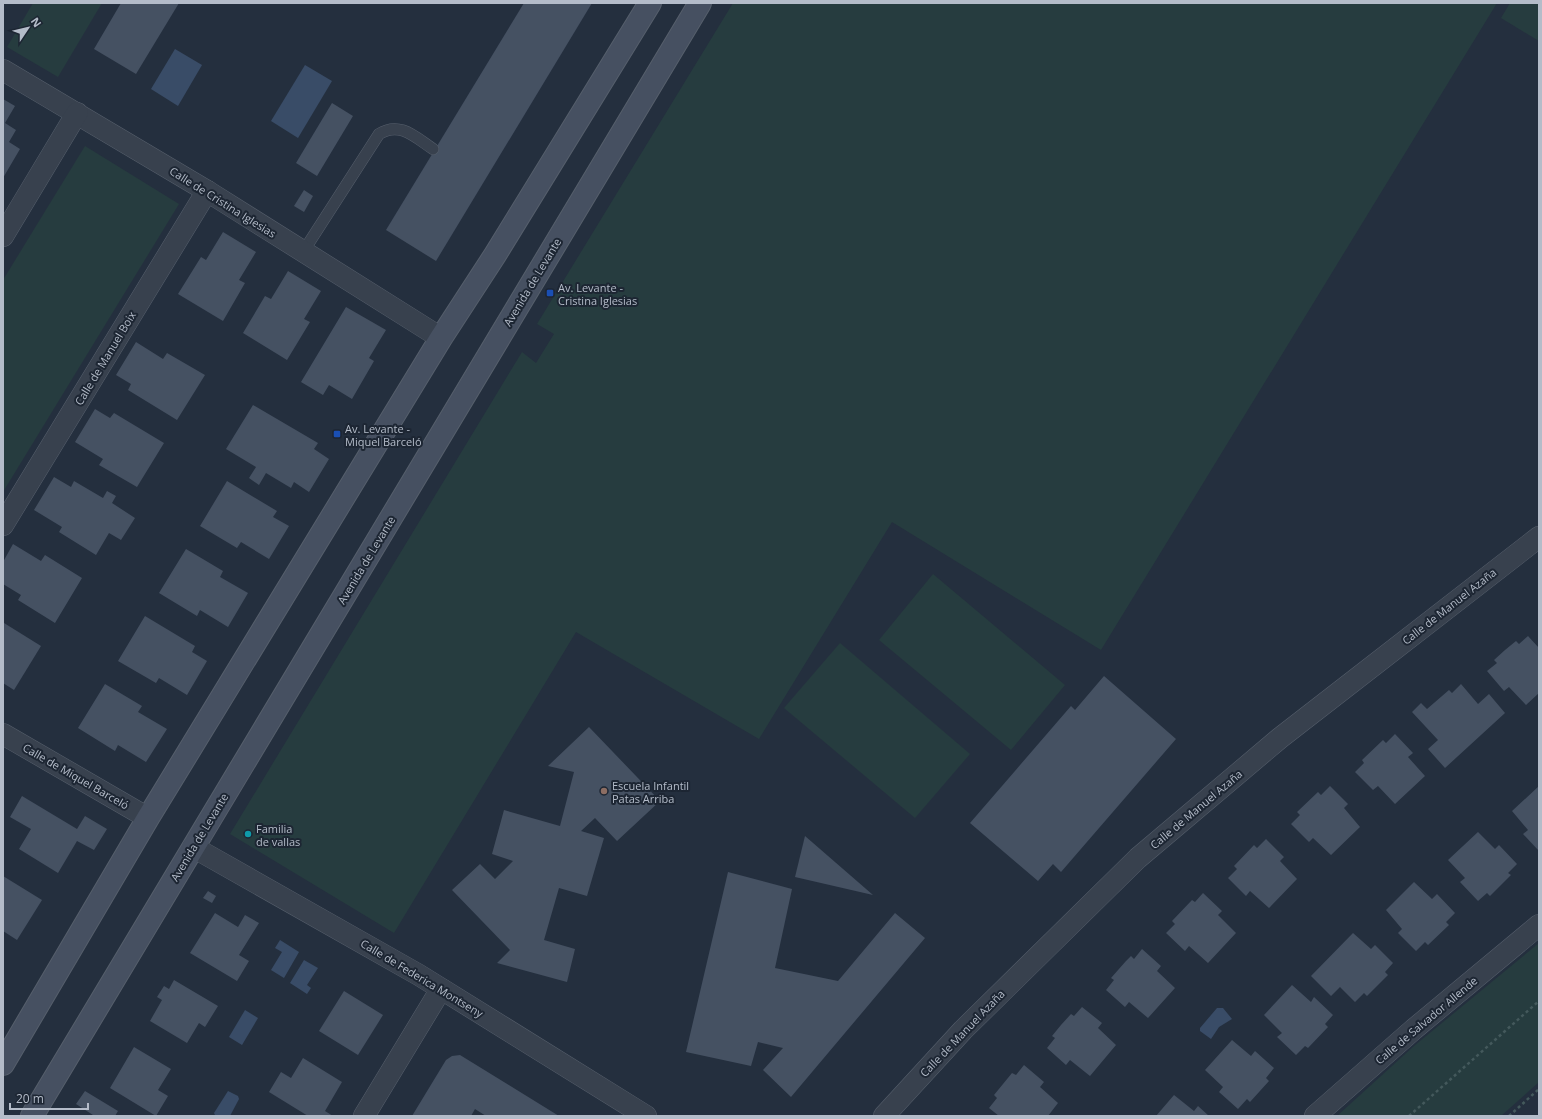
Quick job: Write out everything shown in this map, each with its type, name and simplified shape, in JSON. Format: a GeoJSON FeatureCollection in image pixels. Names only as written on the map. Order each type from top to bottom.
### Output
{"type":"FeatureCollection","features":[{"type":"Feature","properties":{"kind":"street"},"geometry":{"type":"LineString","coordinates":[[3,1064],[148,818],[441,338],[495,255],[650,3]]}},
{"type":"Feature","properties":{"kind":"street","name":"Avenida de Levante"},"geometry":{"type":"LineString","coordinates":[[32,1116],[700,3]]}},
{"type":"Feature","properties":{"kind":"street","name":"Calle de Cristina Iglesias"},"geometry":{"type":"LineString","coordinates":[[3,70],[207,191],[441,338]]}},
{"type":"Feature","properties":{"kind":"street"},"geometry":{"type":"LineString","coordinates":[[3,236],[77,114]]}},
{"type":"Feature","properties":{"kind":"street","name":"Calle de Manuel Boix"},"geometry":{"type":"LineString","coordinates":[[3,525],[207,191]]}},
{"type":"Feature","properties":{"kind":"street","name":"Calle de Manuel Azaña"},"geometry":{"type":"LineString","coordinates":[[884,1116],[964,1030],[1138,858],[1280,738],[1539,537]]}},
{"type":"Feature","properties":{"kind":"street","name":"Calle de Miquel Barceló"},"geometry":{"type":"LineString","coordinates":[[3,734],[148,818]]}},
{"type":"Feature","properties":{"kind":"street","name":"Calle de Federica Montseny"},"geometry":{"type":"LineString","coordinates":[[193,847],[440,989],[646,1116]]}},
{"type":"Feature","properties":{"kind":"street","name":"Calle de Salvador Allende"},"geometry":{"type":"LineString","coordinates":[[1315,1116],[1414,1029],[1539,925]]}},
{"type":"Feature","properties":{"kind":"street"},"geometry":{"type":"LineString","coordinates":[[364,1116],[440,989]]}},
{"type":"Feature","properties":{"kind":"lane"},"geometry":{"type":"LineString","coordinates":[[303,252],[379,134],[389,128],[402,129],[433,148]]}},
{"type":"Feature","properties":{"kind":"path"},"geometry":{"type":"LineString","coordinates":[[1409,1116],[1539,1000]]}},
{"type":"Feature","properties":{"kind":"path"},"geometry":{"type":"LineString","coordinates":[[1509,1116],[1539,1089]]}},
{"type":"Feature","properties":{"kind":"green space"},"geometry":{"type":"Polygon","coordinates":[[[33,3],[102,3],[58,77],[7,47],[33,3]]]}},
{"type":"Feature","properties":{"kind":"green space"},"geometry":{"type":"Polygon","coordinates":[[[733,3],[1497,3],[1101,650],[892,522],[759,739],[576,632],[394,933],[230,834],[522,352],[536,363],[554,334],[537,324],[733,3]]]}},
{"type":"Feature","properties":{"kind":"green space"},"geometry":{"type":"Polygon","coordinates":[[[1510,3],[1539,3],[1539,41],[1501,18],[1510,3]]]}},
{"type":"Feature","properties":{"kind":"green space"},"geometry":{"type":"Polygon","coordinates":[[[85,146],[179,204],[3,492],[3,280],[85,146]]]}},
{"type":"Feature","properties":{"kind":"green space"},"geometry":{"type":"Polygon","coordinates":[[[933,574],[1065,685],[1011,750],[879,640],[933,574]]]}},
{"type":"Feature","properties":{"kind":"green space"},"geometry":{"type":"Polygon","coordinates":[[[840,643],[970,754],[915,818],[784,708],[840,643]]]}},
{"type":"Feature","properties":{"kind":"green space"},"geometry":{"type":"Polygon","coordinates":[[[1539,943],[1539,1082],[1501,1116],[1337,1116],[1414,1046],[1539,943]]]}},
{"type":"Feature","properties":{"kind":"water"},"geometry":{"type":"Polygon","coordinates":[[[175,49],[202,65],[178,106],[151,89],[175,49]]]}},
{"type":"Feature","properties":{"kind":"water"},"geometry":{"type":"Polygon","coordinates":[[[305,65],[332,81],[298,138],[271,121],[305,65]]]}},
{"type":"Feature","properties":{"kind":"water"},"geometry":{"type":"Polygon","coordinates":[[[280,940],[299,952],[284,978],[271,970],[282,952],[275,948],[280,940]]]}},
{"type":"Feature","properties":{"kind":"water"},"geometry":{"type":"Polygon","coordinates":[[[304,960],[318,968],[307,985],[311,988],[307,994],[290,983],[304,960]]]}},
{"type":"Feature","properties":{"kind":"water"},"geometry":{"type":"Polygon","coordinates":[[[1217,1008],[1223,1008],[1232,1019],[1219,1027],[1211,1039],[1200,1031],[1200,1028],[1217,1008]]]}},
{"type":"Feature","properties":{"kind":"water"},"geometry":{"type":"Polygon","coordinates":[[[245,1010],[258,1018],[242,1045],[229,1037],[245,1010]]]}},
{"type":"Feature","properties":{"kind":"water"},"geometry":{"type":"Polygon","coordinates":[[[228,1091],[238,1096],[239,1099],[230,1116],[215,1115],[214,1113],[228,1091]]]}},
{"type":"Feature","properties":{"kind":"building"},"geometry":{"type":"Polygon","coordinates":[[[121,3],[179,3],[136,74],[94,49],[121,3]]]}},
{"type":"Feature","properties":{"kind":"building"},"geometry":{"type":"Polygon","coordinates":[[[524,3],[592,3],[436,261],[386,230],[524,3]]]}},
{"type":"Feature","properties":{"kind":"building"},"geometry":{"type":"Polygon","coordinates":[[[3,99],[15,106],[5,123],[16,130],[9,142],[20,149],[3,178],[3,99]]]}},
{"type":"Feature","properties":{"kind":"building"},"geometry":{"type":"Polygon","coordinates":[[[332,103],[353,116],[317,176],[296,163],[332,103]]]}},
{"type":"Feature","properties":{"kind":"building"},"geometry":{"type":"Polygon","coordinates":[[[304,190],[313,196],[304,212],[294,206],[304,190]]]}},
{"type":"Feature","properties":{"kind":"building"},"geometry":{"type":"Polygon","coordinates":[[[223,232],[256,252],[239,280],[245,283],[223,321],[178,294],[201,257],[206,260],[223,232]]]}},
{"type":"Feature","properties":{"kind":"building"},"geometry":{"type":"Polygon","coordinates":[[[288,271],[321,291],[304,319],[310,322],[287,360],[243,333],[265,296],[271,299],[288,271]]]}},
{"type":"Feature","properties":{"kind":"building"},"geometry":{"type":"Polygon","coordinates":[[[346,307],[386,330],[369,358],[374,361],[352,399],[329,385],[323,395],[301,382],[346,307]]]}},
{"type":"Feature","properties":{"kind":"building"},"geometry":{"type":"Polygon","coordinates":[[[136,342],[163,359],[167,353],[205,375],[177,420],[128,390],[131,384],[116,375],[136,342]]]}},
{"type":"Feature","properties":{"kind":"building"},"geometry":{"type":"Polygon","coordinates":[[[253,405],[318,443],[314,449],[329,459],[309,492],[294,482],[291,488],[266,473],[259,485],[249,478],[256,467],[226,449],[253,405]]]}},
{"type":"Feature","properties":{"kind":"building"},"geometry":{"type":"Polygon","coordinates":[[[95,409],[110,418],[114,413],[164,443],[137,487],[99,465],[103,459],[75,442],[95,409]]]}},
{"type":"Feature","properties":{"kind":"building"},"geometry":{"type":"Polygon","coordinates":[[[54,477],[71,487],[74,481],[103,498],[107,491],[116,496],[112,503],[135,518],[121,540],[109,533],[96,555],[59,532],[62,527],[34,510],[54,477]]]}},
{"type":"Feature","properties":{"kind":"building"},"geometry":{"type":"Polygon","coordinates":[[[227,481],[277,511],[273,517],[289,526],[269,559],[241,542],[237,548],[200,526],[227,481]]]}},
{"type":"Feature","properties":{"kind":"building"},"geometry":{"type":"Polygon","coordinates":[[[13,544],[41,561],[45,555],[82,578],[55,623],[18,600],[21,595],[3,584],[3,562],[13,544]]]}},
{"type":"Feature","properties":{"kind":"building"},"geometry":{"type":"Polygon","coordinates":[[[186,549],[223,571],[220,577],[248,593],[228,627],[200,610],[197,616],[159,593],[186,549]]]}},
{"type":"Feature","properties":{"kind":"building"},"geometry":{"type":"Polygon","coordinates":[[[145,616],[195,646],[192,652],[207,661],[187,695],[159,678],[156,683],[118,661],[145,616]]]}},
{"type":"Feature","properties":{"kind":"building"},"geometry":{"type":"Polygon","coordinates":[[[4,623],[41,646],[14,690],[3,683],[4,623]]]}},
{"type":"Feature","properties":{"kind":"building"},"geometry":{"type":"Polygon","coordinates":[[[1528,636],[1539,648],[1539,693],[1526,705],[1509,687],[1504,691],[1487,671],[1497,663],[1494,660],[1505,650],[1516,641],[1519,644],[1528,636]]]}},
{"type":"Feature","properties":{"kind":"building"},"geometry":{"type":"Polygon","coordinates":[[[1104,676],[1176,739],[1061,872],[1053,864],[1038,881],[970,823],[1071,706],[1075,710],[1104,676]]]}},
{"type":"Feature","properties":{"kind":"building"},"geometry":{"type":"Polygon","coordinates":[[[105,684],[142,706],[138,712],[167,729],[146,762],[118,745],[115,751],[78,728],[105,684]]]}},
{"type":"Feature","properties":{"kind":"building"},"geometry":{"type":"Polygon","coordinates":[[[1461,684],[1478,704],[1489,694],[1505,713],[1445,768],[1428,749],[1438,740],[1412,712],[1421,703],[1427,709],[1449,690],[1452,693],[1461,684]]]}},
{"type":"Feature","properties":{"kind":"building"},"geometry":{"type":"Polygon","coordinates":[[[589,727],[660,801],[617,841],[595,818],[581,831],[604,838],[587,896],[559,888],[544,940],[575,949],[567,982],[497,963],[510,950],[452,890],[480,864],[495,879],[513,861],[492,854],[504,810],[560,826],[574,772],[548,766],[589,727]]]}},
{"type":"Feature","properties":{"kind":"building"},"geometry":{"type":"Polygon","coordinates":[[[1395,734],[1413,753],[1408,757],[1425,776],[1395,804],[1378,786],[1373,790],[1355,772],[1364,763],[1362,760],[1383,740],[1386,743],[1395,734]]]}},
{"type":"Feature","properties":{"kind":"building"},"geometry":{"type":"Polygon","coordinates":[[[1330,786],[1348,804],[1344,808],[1360,827],[1331,855],[1313,838],[1309,842],[1291,824],[1300,815],[1297,812],[1318,792],[1321,795],[1330,786]]]}},
{"type":"Feature","properties":{"kind":"building"},"geometry":{"type":"Polygon","coordinates":[[[1539,786],[1539,851],[1523,834],[1528,830],[1512,811],[1539,786]]]}},
{"type":"Feature","properties":{"kind":"building"},"geometry":{"type":"Polygon","coordinates":[[[22,796],[77,829],[85,816],[107,829],[94,850],[77,841],[58,873],[19,849],[31,829],[10,817],[22,796]]]}},
{"type":"Feature","properties":{"kind":"building"},"geometry":{"type":"Polygon","coordinates":[[[1478,832],[1495,849],[1499,845],[1517,864],[1508,873],[1511,875],[1490,896],[1487,893],[1478,901],[1460,882],[1465,878],[1448,860],[1478,832]]]}},
{"type":"Feature","properties":{"kind":"building"},"geometry":{"type":"Polygon","coordinates":[[[805,836],[873,895],[795,877],[805,836]]]}},
{"type":"Feature","properties":{"kind":"building"},"geometry":{"type":"Polygon","coordinates":[[[1266,839],[1284,857],[1280,861],[1297,879],[1269,908],[1250,891],[1246,896],[1228,878],[1237,869],[1234,866],[1254,845],[1257,848],[1266,839]]]}},
{"type":"Feature","properties":{"kind":"building"},"geometry":{"type":"Polygon","coordinates":[[[728,872],[792,889],[775,968],[838,981],[895,913],[925,938],[791,1097],[763,1070],[783,1048],[758,1042],[751,1066],[686,1052],[728,872]]]}},
{"type":"Feature","properties":{"kind":"building"},"geometry":{"type":"Polygon","coordinates":[[[3,876],[42,900],[17,940],[3,931],[3,876]]]}},
{"type":"Feature","properties":{"kind":"building"},"geometry":{"type":"Polygon","coordinates":[[[1414,882],[1432,899],[1437,894],[1455,913],[1446,922],[1449,925],[1428,945],[1425,942],[1416,951],[1398,933],[1402,929],[1386,910],[1414,882]]]}},
{"type":"Feature","properties":{"kind":"building"},"geometry":{"type":"Polygon","coordinates":[[[208,891],[216,896],[212,903],[203,898],[208,891]]]}},
{"type":"Feature","properties":{"kind":"building"},"geometry":{"type":"Polygon","coordinates":[[[1203,893],[1222,911],[1218,915],[1236,933],[1208,963],[1189,946],[1185,951],[1166,933],[1175,924],[1172,921],[1192,900],[1195,902],[1203,893]]]}},
{"type":"Feature","properties":{"kind":"building"},"geometry":{"type":"Polygon","coordinates":[[[215,913],[238,927],[245,915],[259,923],[239,955],[249,961],[237,981],[190,953],[215,913]]]}},
{"type":"Feature","properties":{"kind":"building"},"geometry":{"type":"Polygon","coordinates":[[[1353,933],[1371,949],[1375,945],[1393,963],[1385,972],[1388,975],[1367,996],[1364,993],[1355,1002],[1340,987],[1331,996],[1311,976],[1353,933]]]}},
{"type":"Feature","properties":{"kind":"building"},"geometry":{"type":"Polygon","coordinates":[[[1142,949],[1161,966],[1157,971],[1175,988],[1148,1018],[1129,1002],[1125,1007],[1106,990],[1114,980],[1111,978],[1131,956],[1134,959],[1142,949]]]}},
{"type":"Feature","properties":{"kind":"building"},"geometry":{"type":"Polygon","coordinates":[[[174,980],[218,1006],[205,1027],[199,1023],[187,1043],[150,1021],[162,1000],[157,997],[164,986],[169,989],[174,980]]]}},
{"type":"Feature","properties":{"kind":"building"},"geometry":{"type":"Polygon","coordinates":[[[1292,985],[1311,1002],[1314,997],[1333,1015],[1325,1024],[1328,1027],[1308,1048],[1305,1046],[1296,1055],[1277,1037],[1282,1033],[1264,1015],[1292,985]]]}},
{"type":"Feature","properties":{"kind":"building"},"geometry":{"type":"Polygon","coordinates":[[[344,991],[383,1015],[358,1055],[319,1031],[344,991]]]}},
{"type":"Feature","properties":{"kind":"building"},"geometry":{"type":"Polygon","coordinates":[[[1082,1007],[1102,1023],[1098,1028],[1116,1045],[1090,1076],[1070,1060],[1066,1065],[1047,1048],[1055,1038],[1052,1036],[1061,1025],[1071,1014],[1074,1016],[1082,1007]]]}},
{"type":"Feature","properties":{"kind":"building"},"geometry":{"type":"Polygon","coordinates":[[[1232,1040],[1251,1056],[1255,1051],[1274,1068],[1266,1078],[1269,1081],[1250,1102],[1247,1099],[1238,1109],[1219,1092],[1223,1087],[1205,1070],[1232,1040]]]}},
{"type":"Feature","properties":{"kind":"building"},"geometry":{"type":"Polygon","coordinates":[[[134,1047],[171,1069],[158,1090],[168,1096],[156,1116],[110,1088],[134,1047]]]}},
{"type":"Feature","properties":{"kind":"building"},"geometry":{"type":"Polygon","coordinates":[[[460,1055],[559,1116],[486,1116],[475,1109],[471,1116],[412,1116],[446,1060],[452,1056],[460,1055]]]}},
{"type":"Feature","properties":{"kind":"building"},"geometry":{"type":"Polygon","coordinates":[[[303,1058],[342,1082],[325,1111],[333,1116],[308,1116],[269,1092],[281,1072],[291,1078],[303,1058]]]}},
{"type":"Feature","properties":{"kind":"building"},"geometry":{"type":"Polygon","coordinates":[[[1024,1065],[1044,1082],[1040,1087],[1058,1103],[1048,1116],[999,1116],[989,1108],[997,1098],[994,1095],[1012,1073],[1016,1075],[1024,1065]]]}},
{"type":"Feature","properties":{"kind":"building"},"geometry":{"type":"Polygon","coordinates":[[[85,1091],[118,1111],[115,1116],[92,1116],[93,1115],[76,1104],[85,1091]]]}},
{"type":"Feature","properties":{"kind":"building"},"geometry":{"type":"Polygon","coordinates":[[[1174,1095],[1194,1111],[1198,1106],[1209,1116],[1156,1116],[1174,1095]]]}},
{"type":"Feature","properties":{"kind":"place","name":"Av. Levante - Cristina Iglesias"},"geometry":{"type":"Point","coordinates":[550,293]}},
{"type":"Feature","properties":{"kind":"place","name":"Av. Levante - Miquel Barceló"},"geometry":{"type":"Point","coordinates":[337,434]}},
{"type":"Feature","properties":{"kind":"place","name":"Escuela Infantil Patas Arriba"},"geometry":{"type":"Point","coordinates":[604,791]}},
{"type":"Feature","properties":{"kind":"place","name":"Familia de vallas"},"geometry":{"type":"Point","coordinates":[248,834]}}]}
